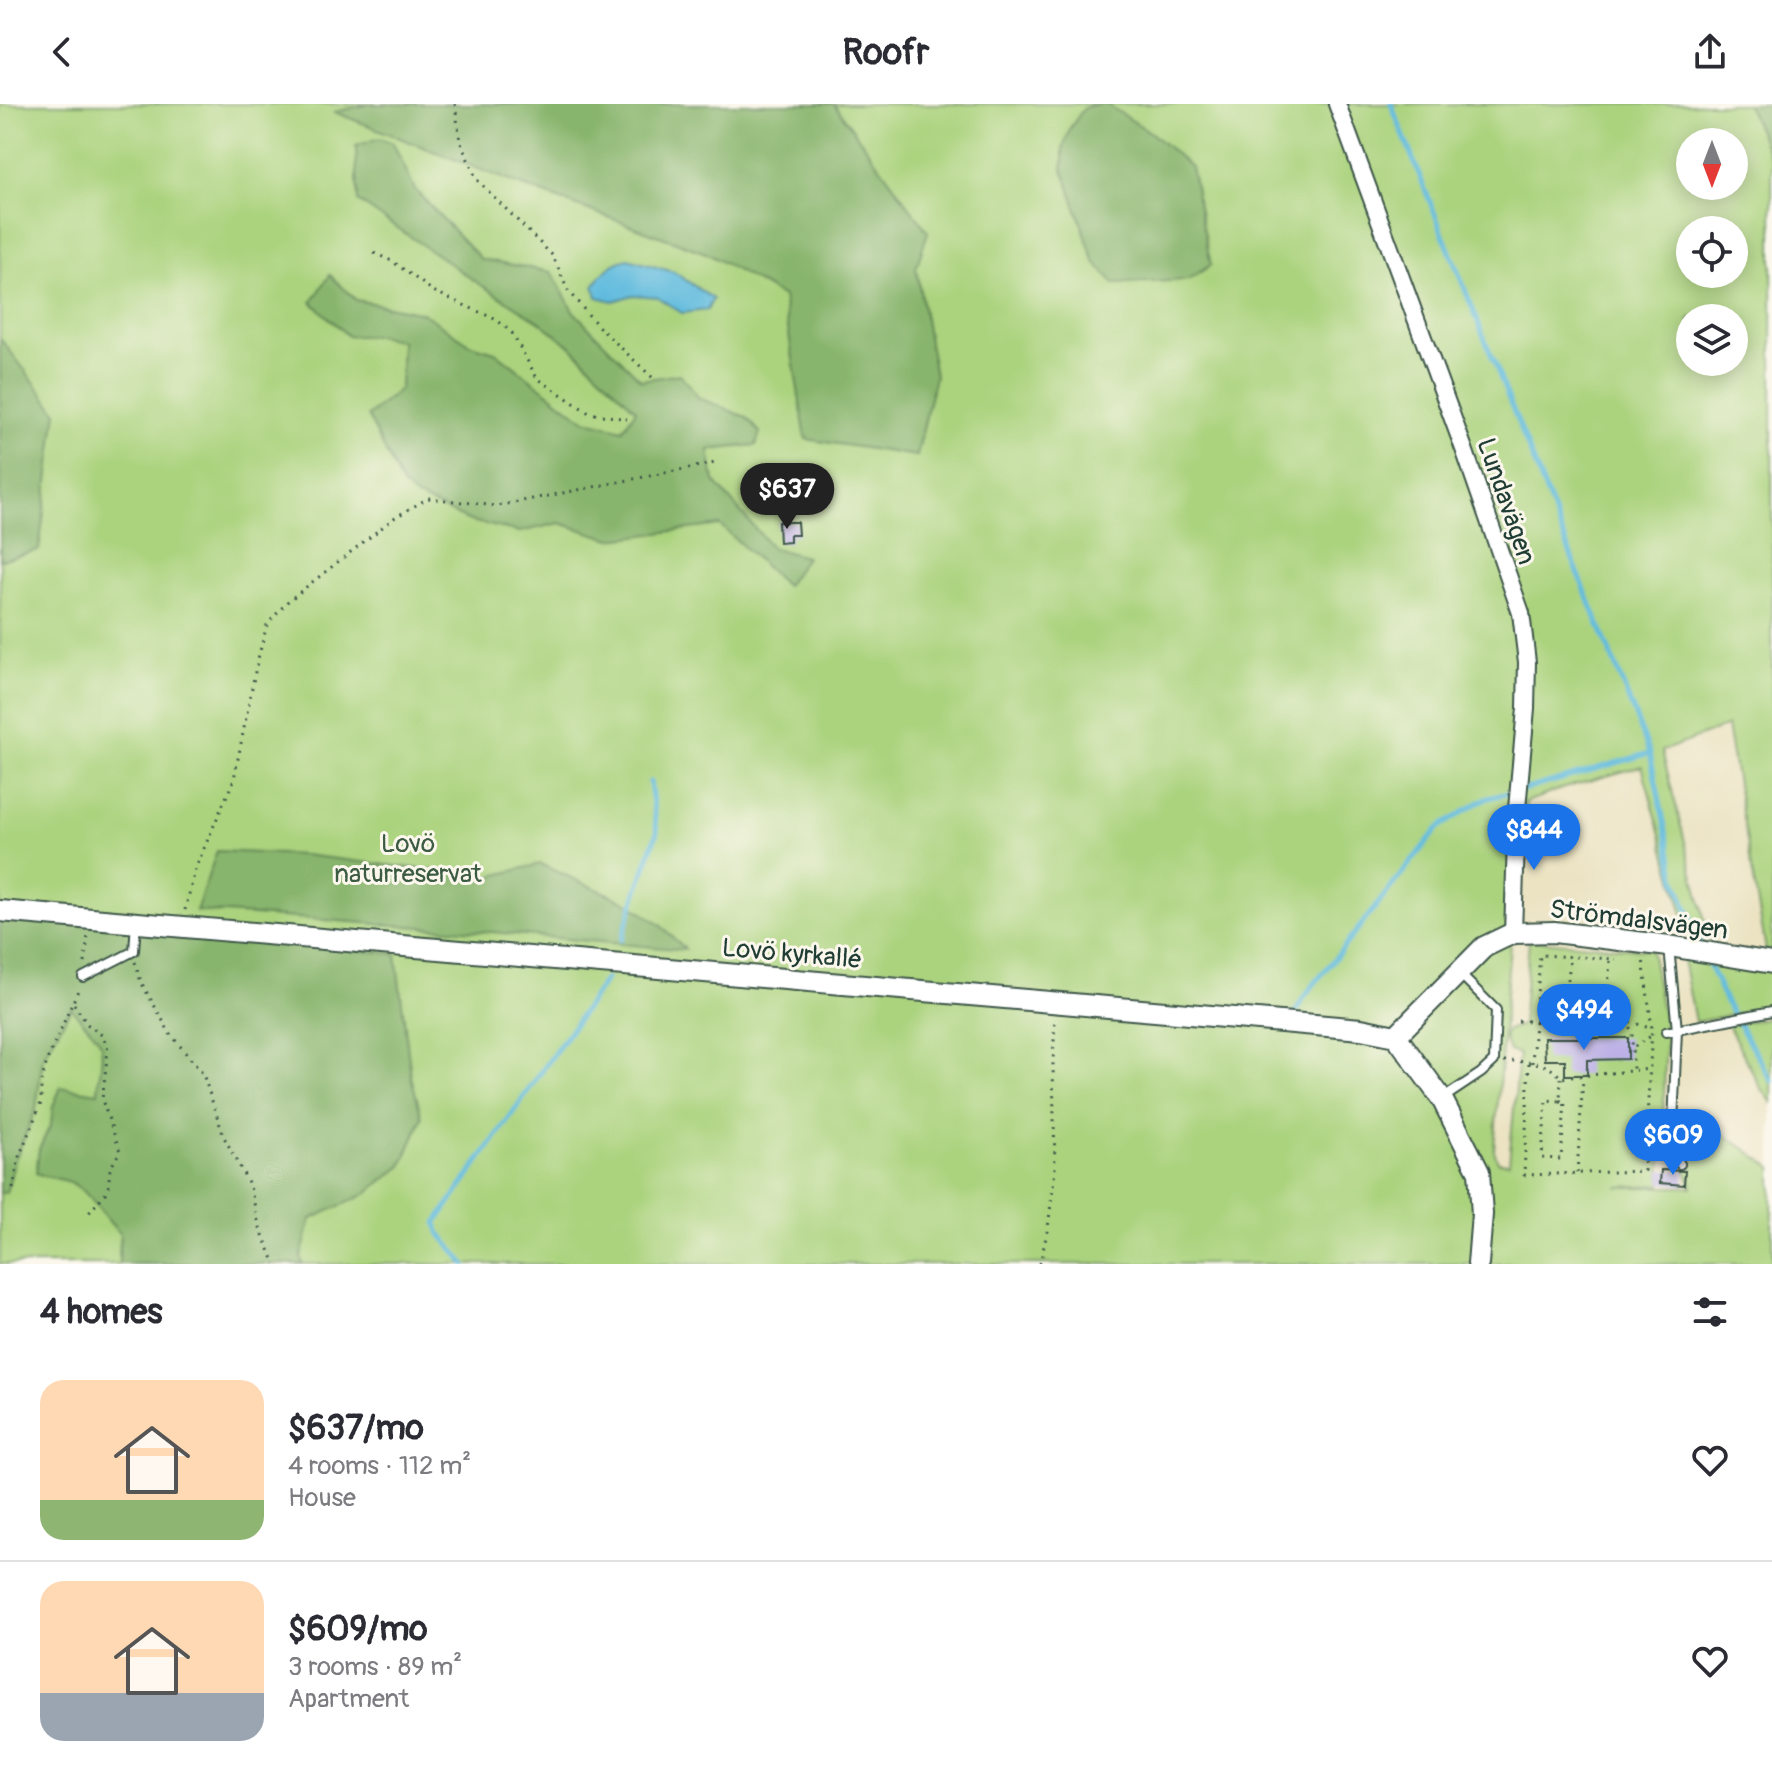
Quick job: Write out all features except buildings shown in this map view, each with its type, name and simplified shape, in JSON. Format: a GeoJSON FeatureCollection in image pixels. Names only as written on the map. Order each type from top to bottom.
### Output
{"type":"FeatureCollection","features":[{"type":"Feature","properties":{"kind":"street","name":"Lundavägen"},"geometry":{"type":"LineString","coordinates":[[1337,104],[1521,613],[1527,677],[1517,809],[1513,933]]}},
{"type":"Feature","properties":{"kind":"street","name":"Lovö kyrkallé"},"geometry":{"type":"LineString","coordinates":[[0,911],[1361,1029],[1396,1036]]}},
{"type":"Feature","properties":{"kind":"street","name":"Strömdalsvägen"},"geometry":{"type":"LineString","coordinates":[[1396,1036],[1484,947],[1513,933],[1554,932],[1772,963]]}},
{"type":"Feature","properties":{"kind":"street"},"geometry":{"type":"LineString","coordinates":[[1396,1036],[1442,1099],[1479,1172],[1482,1214],[1478,1264]]}},
{"type":"Feature","properties":{"kind":"lane"},"geometry":{"type":"LineString","coordinates":[[83,977],[134,951],[136,922]]}},
{"type":"Feature","properties":{"kind":"lane"},"geometry":{"type":"LineString","coordinates":[[1669,946],[1677,1030],[1672,1144],[1680,1164]]}},
{"type":"Feature","properties":{"kind":"lane"},"geometry":{"type":"LineString","coordinates":[[1442,1099],[1494,1061],[1496,1010],[1458,972]]}},
{"type":"Feature","properties":{"kind":"lane"},"geometry":{"type":"LineString","coordinates":[[1666,1032],[1772,1011]]}},
{"type":"Feature","properties":{"kind":"path"},"geometry":{"type":"LineString","coordinates":[[455,104],[460,141],[477,180],[553,256],[568,291],[599,327],[654,379]]}},
{"type":"Feature","properties":{"kind":"path"},"geometry":{"type":"LineString","coordinates":[[374,253],[392,261],[433,291],[497,320],[512,333],[537,378],[589,413],[627,419]]}},
{"type":"Feature","properties":{"kind":"path"},"geometry":{"type":"LineString","coordinates":[[183,925],[186,899],[196,867],[234,779],[267,625],[287,602],[394,518],[428,498],[497,506],[715,463]]}},
{"type":"Feature","properties":{"kind":"path"},"geometry":{"type":"LineString","coordinates":[[13,1189],[19,1157],[41,1103],[41,1082],[48,1058],[74,1004],[83,977],[90,919]]}},
{"type":"Feature","properties":{"kind":"path"},"geometry":{"type":"LineString","coordinates":[[134,951],[141,982],[163,1022],[203,1074],[224,1137],[250,1186],[259,1225],[275,1264]]}},
{"type":"Feature","properties":{"kind":"path"},"geometry":{"type":"LineString","coordinates":[[1621,959],[1540,955],[1524,1175],[1644,1171],[1652,1032],[1643,958],[1632,958]]}},
{"type":"Feature","properties":{"kind":"path"},"geometry":{"type":"LineString","coordinates":[[1565,1020],[1570,956]]}},
{"type":"Feature","properties":{"kind":"path"},"geometry":{"type":"LineString","coordinates":[[1606,1020],[1610,959]]}},
{"type":"Feature","properties":{"kind":"path"},"geometry":{"type":"LineString","coordinates":[[1040,1264],[1055,1170],[1053,1064],[1056,1002]]}},
{"type":"Feature","properties":{"kind":"path"},"geometry":{"type":"LineString","coordinates":[[74,1004],[87,1024],[103,1036],[108,1050],[102,1100],[120,1151],[110,1169],[108,1190],[88,1214]]}},
{"type":"Feature","properties":{"kind":"path"},"geometry":{"type":"LineString","coordinates":[[1518,1021],[1626,1020],[1652,1032]]}},
{"type":"Feature","properties":{"kind":"path"},"geometry":{"type":"LineString","coordinates":[[1626,1020],[1632,1032],[1630,1051],[1633,1071]]}},
{"type":"Feature","properties":{"kind":"path"},"geometry":{"type":"LineString","coordinates":[[1630,1051],[1652,1032]]}},
{"type":"Feature","properties":{"kind":"path"},"geometry":{"type":"LineString","coordinates":[[1494,1061],[1544,1064],[1554,1070],[1561,1078],[1560,1101]]}},
{"type":"Feature","properties":{"kind":"path"},"geometry":{"type":"LineString","coordinates":[[1561,1078],[1650,1069]]}},
{"type":"Feature","properties":{"kind":"path"},"geometry":{"type":"LineString","coordinates":[[1577,1173],[1583,1078]]}},
{"type":"Feature","properties":{"kind":"path"},"geometry":{"type":"LineString","coordinates":[[1546,1100],[1560,1101],[1565,1101],[1561,1159],[1542,1158],[1546,1100]]}},
{"type":"Feature","properties":{"kind":"path"},"geometry":{"type":"LineString","coordinates":[[1645,1143],[1672,1144]]}},
{"type":"Feature","properties":{"kind":"green space","name":"Lovö naturreservat"},"geometry":{"type":"Polygon","coordinates":[[[0,104],[1772,104],[1772,1006],[1695,1022],[1682,954],[1769,967],[1727,726],[1662,751],[1710,941],[1688,933],[1642,766],[1526,802],[1510,944],[1494,1150],[1498,1162],[1509,1163],[1519,1054],[1509,1051],[1504,1037],[1507,1030],[1522,1025],[1529,940],[1651,950],[1666,1032],[1661,1185],[1617,1187],[1692,1187],[1677,1148],[1723,1134],[1772,1167],[1772,1264],[0,1264],[0,104]]]}},
{"type":"Feature","properties":{"kind":"green space"},"geometry":{"type":"Polygon","coordinates":[[[370,104],[834,104],[928,232],[916,268],[935,376],[917,456],[806,439],[783,297],[706,253],[334,112],[370,104]]]}},
{"type":"Feature","properties":{"kind":"green space"},"geometry":{"type":"Polygon","coordinates":[[[1106,104],[1150,132],[1191,167],[1211,265],[1188,280],[1114,284],[1094,261],[1063,169],[1063,149],[1070,128],[1084,108],[1106,104]]]}},
{"type":"Feature","properties":{"kind":"green space"},"geometry":{"type":"Polygon","coordinates":[[[1747,104],[1772,104],[1772,161],[1747,104]]]}},
{"type":"Feature","properties":{"kind":"green space"},"geometry":{"type":"Polygon","coordinates":[[[379,138],[393,143],[415,190],[481,259],[551,272],[574,312],[641,380],[680,374],[699,398],[746,417],[760,432],[756,445],[709,450],[714,481],[772,548],[806,557],[786,586],[720,525],[611,539],[560,523],[520,532],[470,521],[415,496],[402,485],[368,416],[400,389],[402,341],[378,336],[348,336],[312,302],[330,275],[356,300],[423,313],[471,345],[495,352],[584,420],[623,430],[636,410],[572,347],[539,321],[358,201],[356,146],[379,138]]]}},
{"type":"Feature","properties":{"kind":"green space"},"geometry":{"type":"Polygon","coordinates":[[[0,338],[57,412],[39,550],[0,560],[0,338]]]}},
{"type":"Feature","properties":{"kind":"green space"},"geometry":{"type":"Polygon","coordinates":[[[217,851],[303,855],[489,877],[540,864],[626,902],[660,925],[686,950],[492,932],[196,911],[217,851]]]}},
{"type":"Feature","properties":{"kind":"green space"},"geometry":{"type":"Polygon","coordinates":[[[0,915],[396,954],[411,1076],[422,1118],[402,1166],[364,1195],[311,1219],[301,1257],[303,1264],[119,1264],[120,1233],[91,1200],[72,1183],[36,1173],[39,1149],[51,1124],[53,1106],[61,1087],[98,1093],[102,1059],[100,1042],[71,1008],[43,1058],[36,1109],[15,1160],[6,1193],[0,1193],[0,915]]]}},
{"type":"Feature","properties":{"kind":"green space"},"geometry":{"type":"Polygon","coordinates":[[[1772,1017],[1772,1102],[1761,1088],[1728,1025],[1772,1017]]]}},
{"type":"Feature","properties":{"kind":"water"},"geometry":{"type":"Polygon","coordinates":[[[628,259],[674,272],[713,299],[707,310],[682,313],[657,297],[633,295],[613,301],[597,297],[594,286],[601,276],[612,266],[628,259]]]}},
{"type":"Feature","properties":{"kind":"waterway"},"geometry":{"type":"LineString","coordinates":[[1391,104],[1650,753],[1676,880],[1701,946]]}},
{"type":"Feature","properties":{"kind":"waterway"},"geometry":{"type":"LineString","coordinates":[[1292,1019],[1304,997],[1438,828],[1484,799],[1650,753]]}},
{"type":"Feature","properties":{"kind":"waterway"},"geometry":{"type":"LineString","coordinates":[[621,940],[657,832],[650,782]]}},
{"type":"Feature","properties":{"kind":"waterway"},"geometry":{"type":"LineString","coordinates":[[1706,959],[1727,1004],[1772,1081]]}},
{"type":"Feature","properties":{"kind":"waterway"},"geometry":{"type":"LineString","coordinates":[[465,1264],[439,1232],[436,1223],[606,979]]}}]}
